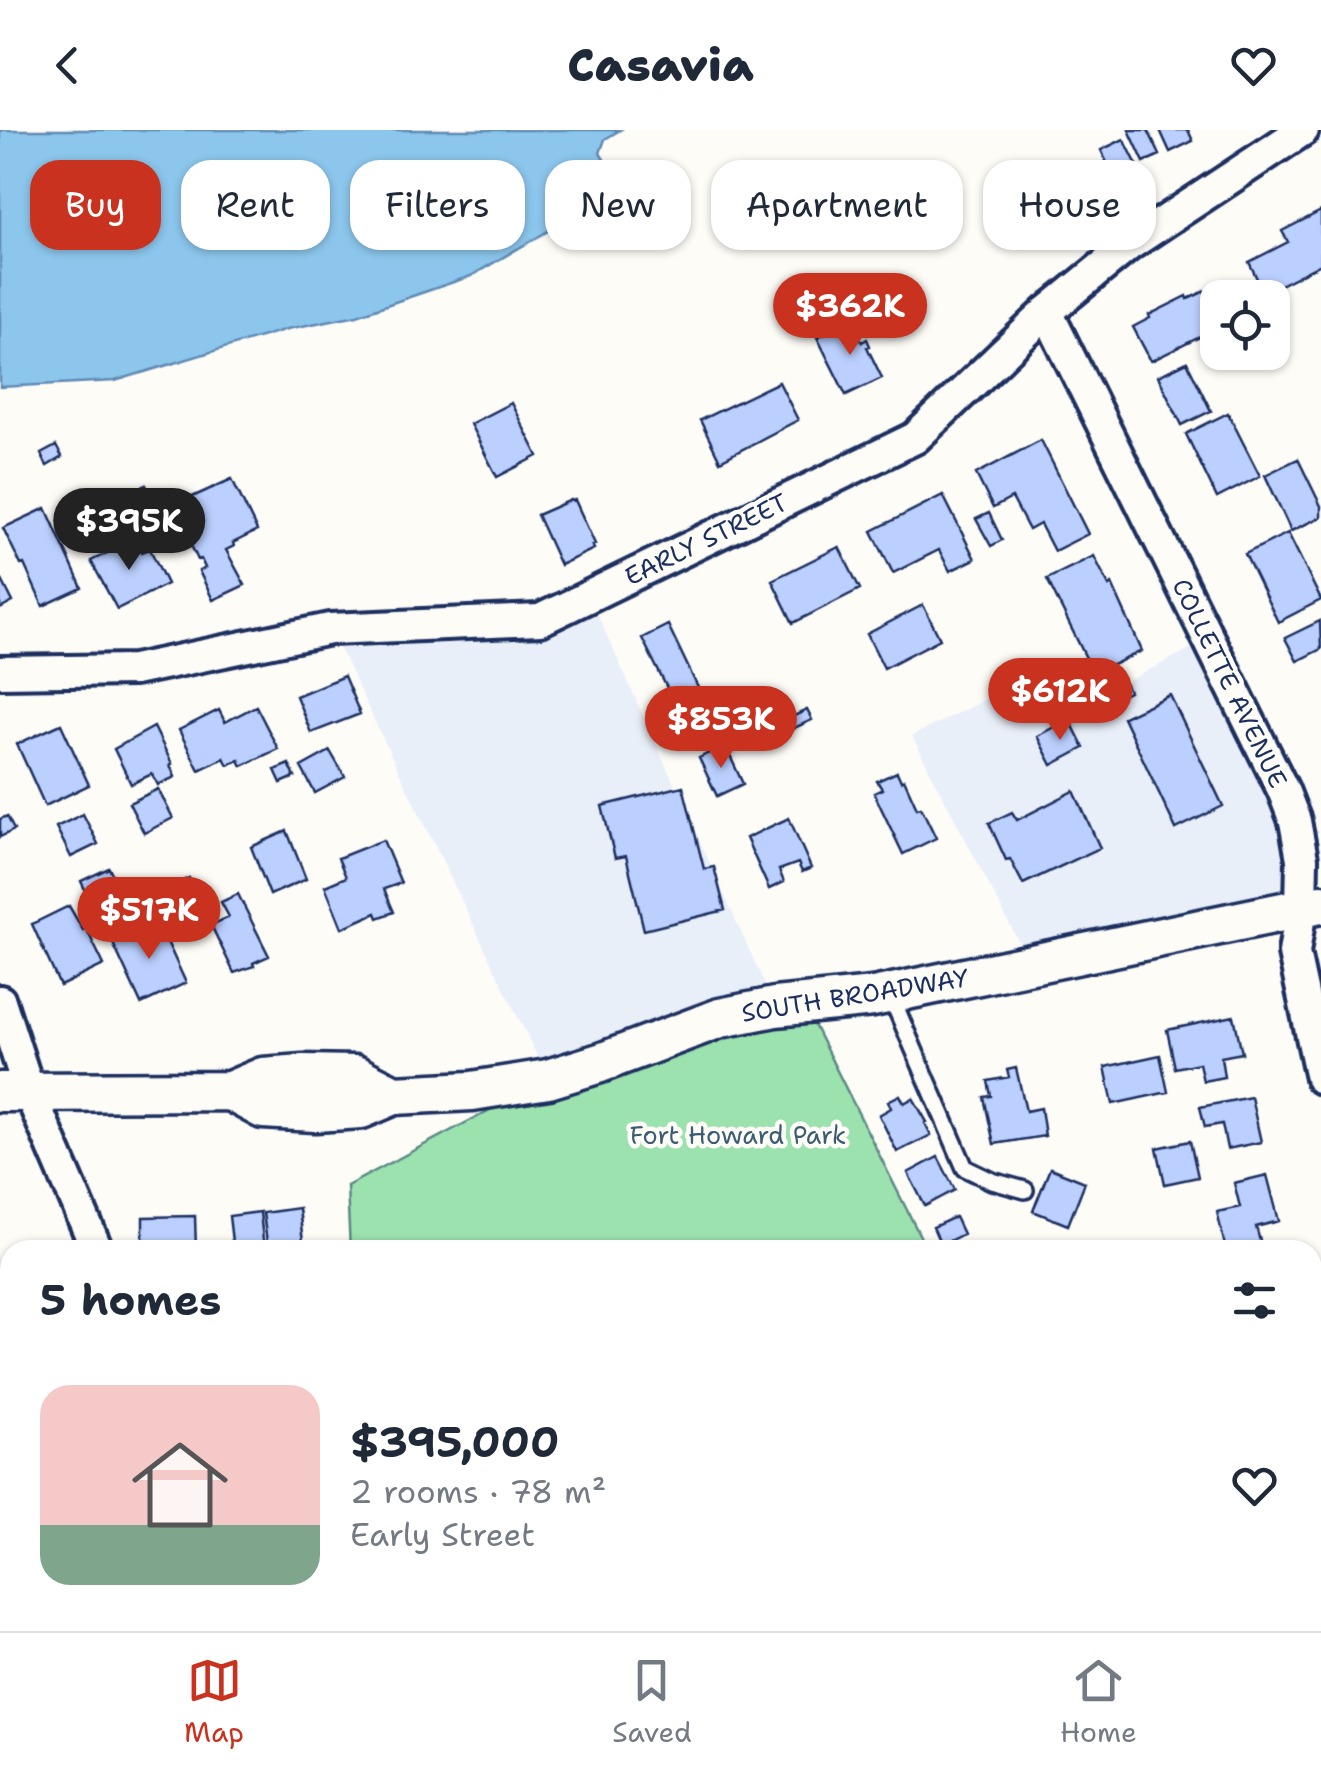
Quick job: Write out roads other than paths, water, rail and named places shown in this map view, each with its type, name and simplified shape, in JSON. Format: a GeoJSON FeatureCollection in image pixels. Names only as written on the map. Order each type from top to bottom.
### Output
{"type":"FeatureCollection","features":[{"type":"Feature","properties":{"kind":"street","name":"EARLY STREET"},"geometry":{"type":"LineString","coordinates":[[0,672],[134,670],[330,628],[540,620],[914,438],[1047,312],[1129,245],[1303,130]]}},
{"type":"Feature","properties":{"kind":"street","name":"COLLETTE AVENUE"},"geometry":{"type":"LineString","coordinates":[[1047,312],[1295,821],[1311,906],[1294,952],[1321,1078]]}},
{"type":"Feature","properties":{"kind":"street","name":"SOUTH BROADWAY"},"geometry":{"type":"LineString","coordinates":[[14,1091],[230,1091],[263,1109],[361,1109],[394,1095],[472,1091],[548,1078],[600,1064],[720,1018],[775,1006],[873,998],[1311,906]]}},
{"type":"Feature","properties":{"kind":"street"},"geometry":{"type":"LineString","coordinates":[[0,1001],[14,1091],[92,1240]]}},
{"type":"Feature","properties":{"kind":"lane"},"geometry":{"type":"LineString","coordinates":[[890,994],[964,1168],[992,1182],[1025,1190]]}},
{"type":"Feature","properties":{"kind":"water"},"geometry":{"type":"Polygon","coordinates":[[[0,130],[620,130],[605,139],[600,153],[604,160],[545,160],[545,233],[525,244],[525,160],[350,160],[350,250],[515,250],[471,276],[357,315],[287,329],[115,381],[0,387],[0,130]]]}},
{"type":"Feature","properties":{"kind":"park label","name":"Fort Howard Park"},"geometry":{"type":"Point","coordinates":[738,1135]}}]}
